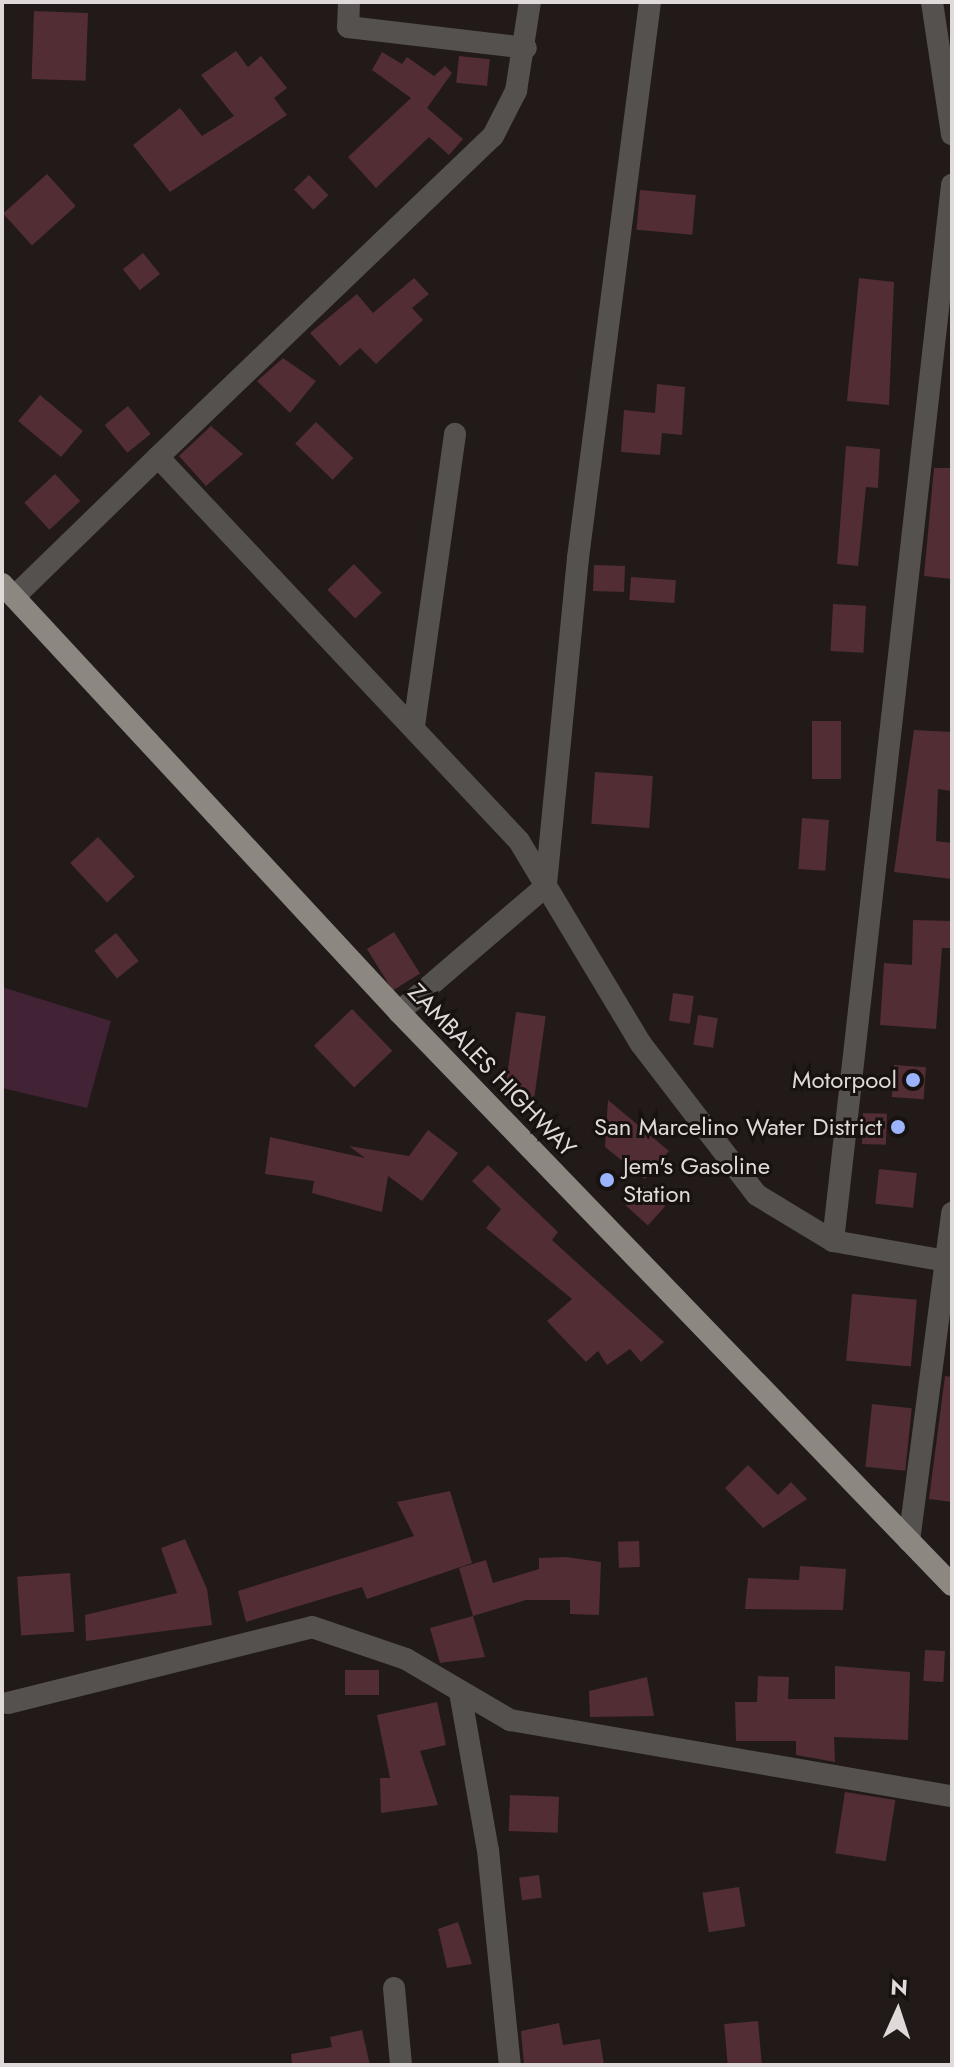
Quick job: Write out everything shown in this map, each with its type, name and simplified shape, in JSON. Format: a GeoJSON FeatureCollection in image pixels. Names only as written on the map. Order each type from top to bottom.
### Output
{"type":"FeatureCollection","features":[{"type":"Feature","properties":{"kind":"main road","name":"ZAMBALES HIGHWAY"},"geometry":{"type":"LineString","coordinates":[[8,590],[399,1012],[952,1585]]}},
{"type":"Feature","properties":{"kind":"street"},"geometry":{"type":"LineString","coordinates":[[349,2],[348,27],[526,48]]}},
{"type":"Feature","properties":{"kind":"street"},"geometry":{"type":"LineString","coordinates":[[8,590],[158,457],[493,136],[508,114],[526,48],[530,2]]}},
{"type":"Feature","properties":{"kind":"street"},"geometry":{"type":"LineString","coordinates":[[399,1012],[546,886],[578,558],[650,2]]}},
{"type":"Feature","properties":{"kind":"street"},"geometry":{"type":"LineString","coordinates":[[932,2],[952,134]]}},
{"type":"Feature","properties":{"kind":"street"},"geometry":{"type":"LineString","coordinates":[[833,1241],[952,185]]}},
{"type":"Feature","properties":{"kind":"street"},"geometry":{"type":"LineString","coordinates":[[414,726],[455,434]]}},
{"type":"Feature","properties":{"kind":"street"},"geometry":{"type":"LineString","coordinates":[[158,457],[519,841],[641,1044],[734,1171],[781,1215],[833,1241],[948,1261]]}},
{"type":"Feature","properties":{"kind":"street"},"geometry":{"type":"LineString","coordinates":[[909,1541],[952,1213]]}},
{"type":"Feature","properties":{"kind":"street"},"geometry":{"type":"LineString","coordinates":[[8,1703],[312,1627],[406,1659],[510,1720],[606,1741],[952,1796]]}},
{"type":"Feature","properties":{"kind":"street"},"geometry":{"type":"LineString","coordinates":[[460,1692],[488,1850],[510,2065]]}},
{"type":"Feature","properties":{"kind":"street"},"geometry":{"type":"LineString","coordinates":[[394,1988],[401,2065]]}},
{"type":"Feature","properties":{"kind":"shaded area"},"geometry":{"type":"Polygon","coordinates":[[[2,987],[111,1021],[87,1108],[2,1088],[2,987]]]}},
{"type":"Feature","properties":{"kind":"building"},"geometry":{"type":"Polygon","coordinates":[[[34,11],[88,13],[86,81],[32,79],[34,11]]]}},
{"type":"Feature","properties":{"kind":"building"},"geometry":{"type":"Polygon","coordinates":[[[236,51],[248,67],[261,56],[287,88],[274,98],[287,115],[170,192],[133,145],[180,108],[202,136],[234,116],[201,75],[236,51]]]}},
{"type":"Feature","properties":{"kind":"building"},"geometry":{"type":"Polygon","coordinates":[[[382,52],[402,64],[407,57],[434,76],[445,66],[452,73],[427,108],[463,139],[449,155],[429,137],[376,188],[348,157],[411,98],[372,70],[382,52]]]}},
{"type":"Feature","properties":{"kind":"building"},"geometry":{"type":"Polygon","coordinates":[[[459,56],[490,59],[487,86],[456,83],[459,56]]]}},
{"type":"Feature","properties":{"kind":"building"},"geometry":{"type":"Polygon","coordinates":[[[47,174],[76,206],[32,245],[3,213],[47,174]]]}},
{"type":"Feature","properties":{"kind":"building"},"geometry":{"type":"Polygon","coordinates":[[[309,175],[328,195],[313,210],[294,190],[309,175]]]}},
{"type":"Feature","properties":{"kind":"building"},"geometry":{"type":"Polygon","coordinates":[[[640,190],[696,195],[692,235],[637,230],[640,190]]]}},
{"type":"Feature","properties":{"kind":"building"},"geometry":{"type":"Polygon","coordinates":[[[143,253],[160,274],[140,290],[123,269],[143,253]]]}},
{"type":"Feature","properties":{"kind":"building"},"geometry":{"type":"Polygon","coordinates":[[[414,278],[429,294],[412,308],[423,320],[376,364],[360,348],[340,366],[310,333],[357,294],[373,313],[414,278]]]}},
{"type":"Feature","properties":{"kind":"building"},"geometry":{"type":"Polygon","coordinates":[[[859,278],[894,282],[889,405],[847,401],[859,278]]]}},
{"type":"Feature","properties":{"kind":"building"},"geometry":{"type":"Polygon","coordinates":[[[283,358],[316,381],[290,413],[257,381],[283,358]]]}},
{"type":"Feature","properties":{"kind":"building"},"geometry":{"type":"Polygon","coordinates":[[[657,384],[685,387],[682,435],[662,433],[660,455],[621,452],[624,410],[655,413],[657,384]]]}},
{"type":"Feature","properties":{"kind":"building"},"geometry":{"type":"Polygon","coordinates":[[[40,395],[83,431],[61,457],[18,421],[40,395]]]}},
{"type":"Feature","properties":{"kind":"building"},"geometry":{"type":"Polygon","coordinates":[[[128,406],[151,434],[127,453],[105,425],[128,406]]]}},
{"type":"Feature","properties":{"kind":"building"},"geometry":{"type":"Polygon","coordinates":[[[316,422],[353,458],[333,480],[295,444],[316,422]]]}},
{"type":"Feature","properties":{"kind":"building"},"geometry":{"type":"Polygon","coordinates":[[[211,426],[243,454],[206,486],[179,456],[211,426]]]}},
{"type":"Feature","properties":{"kind":"building"},"geometry":{"type":"Polygon","coordinates":[[[846,446],[880,449],[878,488],[866,487],[858,566],[837,564],[846,446]]]}},
{"type":"Feature","properties":{"kind":"building"},"geometry":{"type":"Polygon","coordinates":[[[934,468],[952,468],[952,579],[924,576],[934,468]]]}},
{"type":"Feature","properties":{"kind":"building"},"geometry":{"type":"Polygon","coordinates":[[[55,474],[80,501],[50,530],[24,503],[55,474]]]}},
{"type":"Feature","properties":{"kind":"building"},"geometry":{"type":"Polygon","coordinates":[[[354,564],[382,593],[355,618],[327,590],[354,564]]]}},
{"type":"Feature","properties":{"kind":"building"},"geometry":{"type":"Polygon","coordinates":[[[594,565],[625,566],[624,592],[593,591],[594,565]]]}},
{"type":"Feature","properties":{"kind":"building"},"geometry":{"type":"Polygon","coordinates":[[[631,577],[676,580],[674,603],[629,600],[631,577]]]}},
{"type":"Feature","properties":{"kind":"building"},"geometry":{"type":"Polygon","coordinates":[[[833,604],[866,606],[863,653],[831,651],[833,604]]]}},
{"type":"Feature","properties":{"kind":"building"},"geometry":{"type":"Polygon","coordinates":[[[812,721],[841,721],[841,779],[812,779],[812,721]]]}},
{"type":"Feature","properties":{"kind":"building"},"geometry":{"type":"Polygon","coordinates":[[[914,730],[952,732],[952,791],[938,789],[936,841],[952,843],[952,879],[894,872],[914,730]]]}},
{"type":"Feature","properties":{"kind":"building"},"geometry":{"type":"Polygon","coordinates":[[[595,772],[653,776],[649,828],[591,824],[595,772]]]}},
{"type":"Feature","properties":{"kind":"building"},"geometry":{"type":"Polygon","coordinates":[[[802,818],[829,820],[825,871],[798,869],[802,818]]]}},
{"type":"Feature","properties":{"kind":"building"},"geometry":{"type":"Polygon","coordinates":[[[98,837],[135,876],[107,902],[70,863],[98,837]]]}},
{"type":"Feature","properties":{"kind":"building"},"geometry":{"type":"Polygon","coordinates":[[[913,920],[952,921],[952,948],[942,948],[936,1029],[880,1025],[884,963],[912,965],[913,920]]]}},
{"type":"Feature","properties":{"kind":"building"},"geometry":{"type":"Polygon","coordinates":[[[394,932],[420,974],[393,991],[367,949],[394,932]]]}},
{"type":"Feature","properties":{"kind":"building"},"geometry":{"type":"Polygon","coordinates":[[[116,933],[139,961],[117,979],[94,951],[116,933]]]}},
{"type":"Feature","properties":{"kind":"building"},"geometry":{"type":"Polygon","coordinates":[[[673,993],[694,996],[690,1024],[669,1021],[673,993]]]}},
{"type":"Feature","properties":{"kind":"building"},"geometry":{"type":"Polygon","coordinates":[[[352,1009],[392,1051],[354,1088],[314,1046],[352,1009]]]}},
{"type":"Feature","properties":{"kind":"building"},"geometry":{"type":"Polygon","coordinates":[[[516,1012],[546,1016],[534,1100],[504,1096],[516,1012]]]}},
{"type":"Feature","properties":{"kind":"building"},"geometry":{"type":"Polygon","coordinates":[[[698,1015],[718,1018],[713,1048],[693,1045],[698,1015]]]}},
{"type":"Feature","properties":{"kind":"building"},"geometry":{"type":"Polygon","coordinates":[[[894,1065],[926,1067],[924,1099],[892,1097],[894,1065]]]}},
{"type":"Feature","properties":{"kind":"building"},"geometry":{"type":"Polygon","coordinates":[[[608,1100],[669,1151],[645,1179],[605,1147],[608,1100]]]}},
{"type":"Feature","properties":{"kind":"building"},"geometry":{"type":"Polygon","coordinates":[[[863,1113],[887,1114],[886,1145],[862,1144],[863,1113]]]}},
{"type":"Feature","properties":{"kind":"building"},"geometry":{"type":"Polygon","coordinates":[[[428,1130],[458,1153],[422,1201],[388,1176],[382,1212],[312,1193],[314,1181],[265,1174],[270,1137],[365,1158],[349,1146],[409,1156],[428,1130]]]}},
{"type":"Feature","properties":{"kind":"building"},"geometry":{"type":"Polygon","coordinates":[[[488,1165],[558,1232],[552,1240],[664,1342],[641,1362],[630,1349],[607,1365],[598,1351],[586,1362],[547,1321],[572,1299],[486,1228],[501,1209],[472,1181],[488,1165]]]}},
{"type":"Feature","properties":{"kind":"building"},"geometry":{"type":"Polygon","coordinates":[[[879,1169],[917,1173],[913,1208],[875,1204],[879,1169]]]}},
{"type":"Feature","properties":{"kind":"building"},"geometry":{"type":"Polygon","coordinates":[[[643,1186],[665,1206],[648,1225],[626,1205],[643,1186]]]}},
{"type":"Feature","properties":{"kind":"building"},"geometry":{"type":"Polygon","coordinates":[[[852,1294],[917,1300],[911,1366],[846,1361],[852,1294]]]}},
{"type":"Feature","properties":{"kind":"building"},"geometry":{"type":"Polygon","coordinates":[[[945,1376],[952,1377],[952,1502],[929,1499],[945,1376]]]}},
{"type":"Feature","properties":{"kind":"building"},"geometry":{"type":"Polygon","coordinates":[[[872,1404],[912,1408],[905,1471],[865,1467],[872,1404]]]}},
{"type":"Feature","properties":{"kind":"building"},"geometry":{"type":"Polygon","coordinates":[[[748,1465],[778,1495],[791,1482],[807,1499],[763,1528],[725,1488],[748,1465]]]}},
{"type":"Feature","properties":{"kind":"building"},"geometry":{"type":"Polygon","coordinates":[[[450,1491],[472,1563],[367,1599],[362,1587],[246,1622],[238,1591],[414,1536],[397,1502],[450,1491]]]}},
{"type":"Feature","properties":{"kind":"building"},"geometry":{"type":"Polygon","coordinates":[[[185,1539],[207,1589],[212,1625],[86,1641],[85,1615],[177,1593],[161,1548],[185,1539]]]}},
{"type":"Feature","properties":{"kind":"building"},"geometry":{"type":"Polygon","coordinates":[[[639,1541],[640,1567],[619,1568],[618,1542],[639,1541]]]}},
{"type":"Feature","properties":{"kind":"building"},"geometry":{"type":"Polygon","coordinates":[[[566,1557],[601,1562],[599,1615],[570,1614],[570,1600],[526,1600],[473,1616],[459,1568],[486,1560],[493,1583],[539,1569],[539,1558],[566,1557]]]}},
{"type":"Feature","properties":{"kind":"building"},"geometry":{"type":"Polygon","coordinates":[[[800,1566],[846,1569],[843,1610],[745,1609],[748,1578],[799,1580],[800,1566]]]}},
{"type":"Feature","properties":{"kind":"building"},"geometry":{"type":"Polygon","coordinates":[[[70,1573],[74,1632],[21,1636],[17,1577],[70,1573]]]}},
{"type":"Feature","properties":{"kind":"building"},"geometry":{"type":"Polygon","coordinates":[[[473,1616],[485,1657],[440,1663],[430,1628],[473,1616]]]}},
{"type":"Feature","properties":{"kind":"building"},"geometry":{"type":"Polygon","coordinates":[[[925,1650],[945,1651],[943,1682],[923,1681],[925,1650]]]}},
{"type":"Feature","properties":{"kind":"building"},"geometry":{"type":"Polygon","coordinates":[[[835,1666],[910,1672],[908,1740],[834,1737],[835,1762],[796,1755],[796,1741],[736,1741],[735,1702],[757,1702],[758,1676],[789,1677],[788,1699],[835,1699],[835,1666]]]}},
{"type":"Feature","properties":{"kind":"building"},"geometry":{"type":"Polygon","coordinates":[[[345,1670],[379,1670],[379,1695],[345,1695],[345,1670]]]}},
{"type":"Feature","properties":{"kind":"building"},"geometry":{"type":"Polygon","coordinates":[[[647,1677],[654,1716],[590,1717],[589,1691],[647,1677]]]}},
{"type":"Feature","properties":{"kind":"building"},"geometry":{"type":"Polygon","coordinates":[[[437,1702],[446,1745],[420,1751],[438,1805],[381,1813],[380,1778],[390,1778],[377,1715],[437,1702]]]}},
{"type":"Feature","properties":{"kind":"building"},"geometry":{"type":"Polygon","coordinates":[[[845,1792],[895,1800],[886,1861],[835,1853],[845,1792]]]}},
{"type":"Feature","properties":{"kind":"building"},"geometry":{"type":"Polygon","coordinates":[[[510,1795],[559,1797],[558,1833],[509,1831],[510,1795]]]}},
{"type":"Feature","properties":{"kind":"building"},"geometry":{"type":"Polygon","coordinates":[[[539,1875],[542,1898],[522,1900],[519,1877],[539,1875]]]}},
{"type":"Feature","properties":{"kind":"building"},"geometry":{"type":"Polygon","coordinates":[[[739,1887],[745,1927],[709,1932],[702,1893],[739,1887]]]}},
{"type":"Feature","properties":{"kind":"building"},"geometry":{"type":"Polygon","coordinates":[[[458,1922],[472,1964],[447,1968],[438,1929],[458,1922]]]}},
{"type":"Feature","properties":{"kind":"building"},"geometry":{"type":"Polygon","coordinates":[[[758,2021],[762,2065],[728,2065],[724,2024],[758,2021]]]}},
{"type":"Feature","properties":{"kind":"building"},"geometry":{"type":"Polygon","coordinates":[[[559,2023],[563,2045],[600,2039],[604,2065],[524,2065],[521,2031],[559,2023]]]}},
{"type":"Feature","properties":{"kind":"building"},"geometry":{"type":"Polygon","coordinates":[[[362,2030],[370,2065],[292,2065],[291,2054],[332,2047],[330,2037],[362,2030]]]}},
{"type":"Feature","properties":{"kind":"place","name":"Motorpool"},"geometry":{"type":"Point","coordinates":[913,1080]}},
{"type":"Feature","properties":{"kind":"place","name":"San Marcelino Water District"},"geometry":{"type":"Point","coordinates":[898,1127]}},
{"type":"Feature","properties":{"kind":"place","name":"Jem's Gasoline Station"},"geometry":{"type":"Point","coordinates":[607,1180]}}]}
